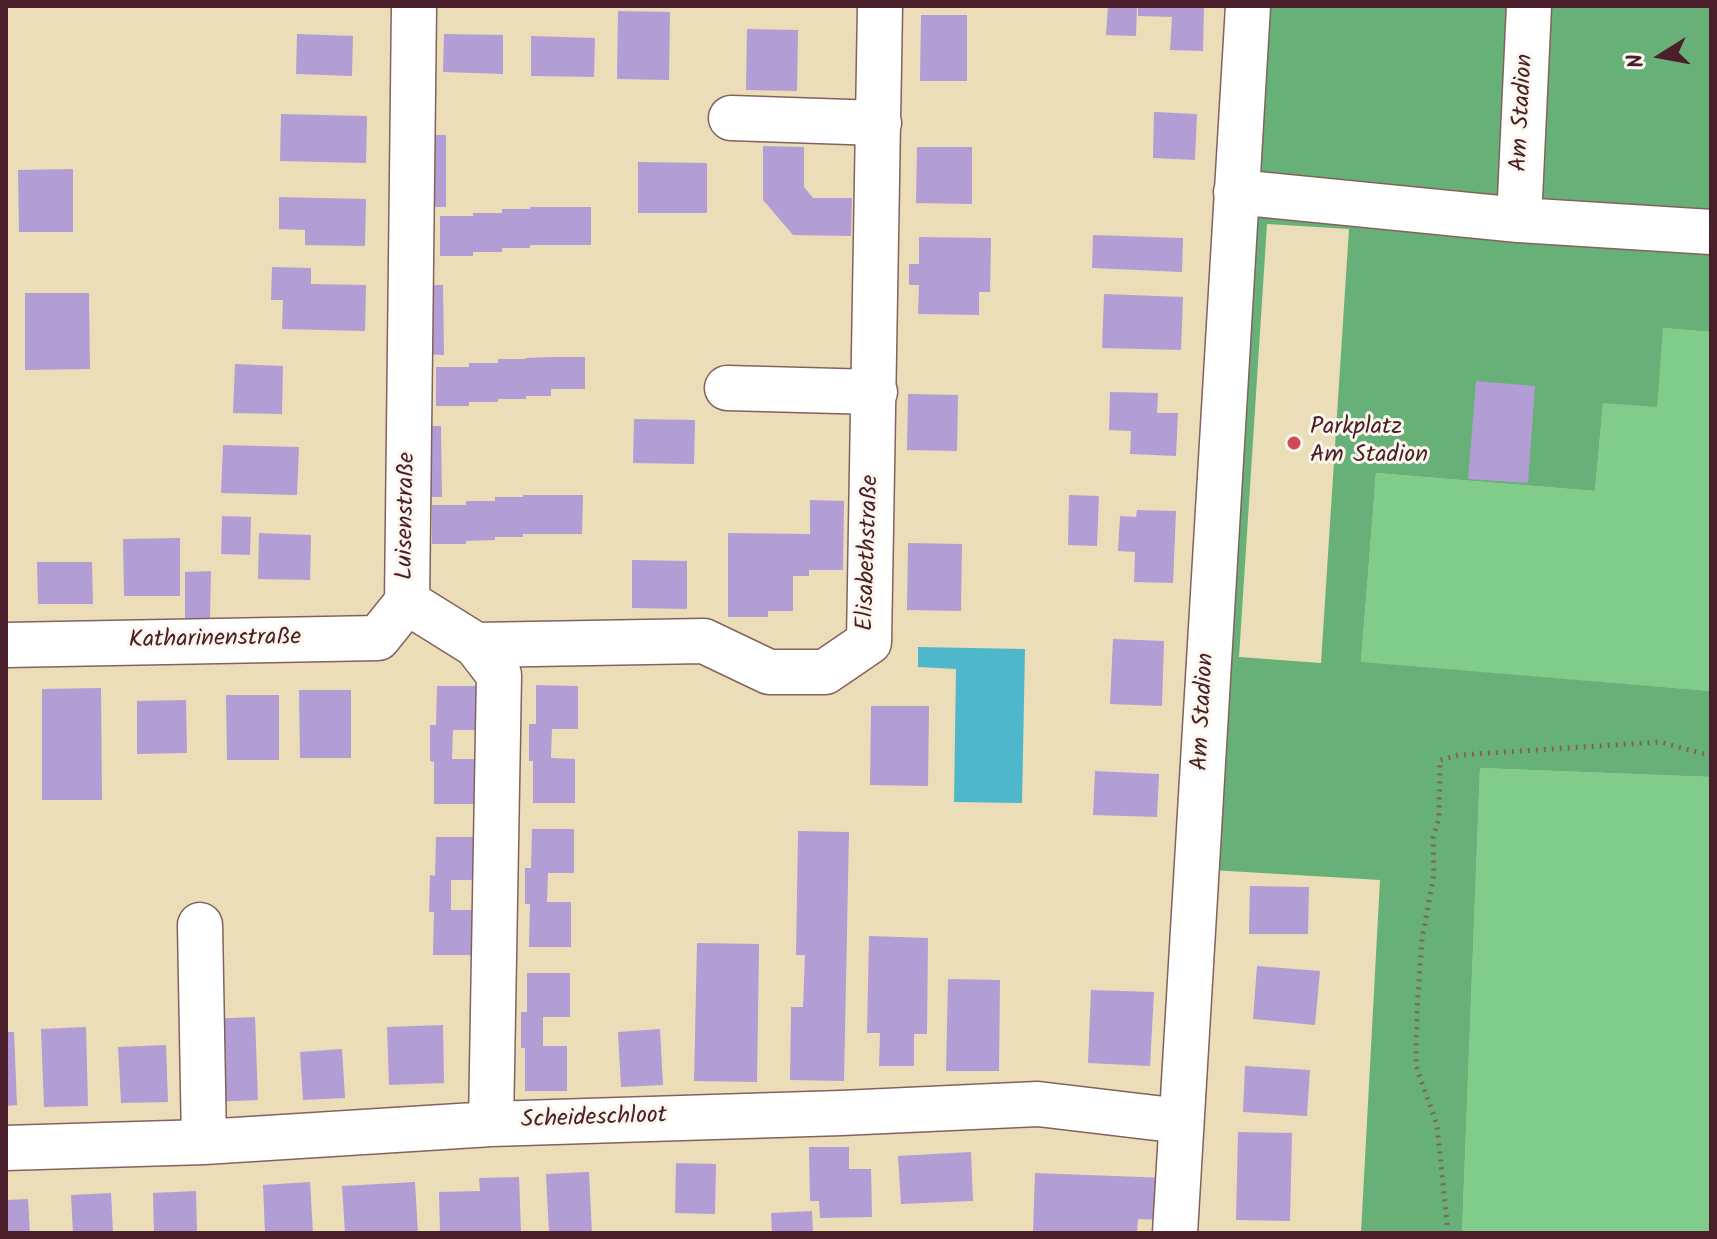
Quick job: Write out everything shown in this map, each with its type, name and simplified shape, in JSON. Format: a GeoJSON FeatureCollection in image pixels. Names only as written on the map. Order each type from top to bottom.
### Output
{"type":"FeatureCollection","features":[{"type":"Feature","properties":{"kind":"street","name":"Luisenstraße"},"geometry":{"type":"LineString","coordinates":[[414,6],[407,602],[476,645],[499,675],[491,1124]]}},
{"type":"Feature","properties":{"kind":"street","name":"Elisabethstraße"},"geometry":{"type":"LineString","coordinates":[[476,645],[704,641],[769,672],[825,672],[869,642],[880,6]]}},
{"type":"Feature","properties":{"kind":"street","name":"Am Stadion"},"geometry":{"type":"LineString","coordinates":[[1175,1233],[1248,6]]}},
{"type":"Feature","properties":{"kind":"street","name":"Am Stadion"},"geometry":{"type":"LineString","coordinates":[[1519,220],[1529,6]]}},
{"type":"Feature","properties":{"kind":"street"},"geometry":{"type":"LineString","coordinates":[[731,118],[879,123]]}},
{"type":"Feature","properties":{"kind":"street"},"geometry":{"type":"LineString","coordinates":[[1236,192],[1519,220],[1711,232]]}},
{"type":"Feature","properties":{"kind":"street"},"geometry":{"type":"LineString","coordinates":[[727,388],[875,392]]}},
{"type":"Feature","properties":{"kind":"street","name":"Katharinenstraße"},"geometry":{"type":"LineString","coordinates":[[6,645],[378,638],[407,602]]}},
{"type":"Feature","properties":{"kind":"street"},"geometry":{"type":"LineString","coordinates":[[200,925],[204,1142]]}},
{"type":"Feature","properties":{"kind":"street","name":"Scheideschloot"},"geometry":{"type":"LineString","coordinates":[[6,1148],[204,1142],[491,1124],[1038,1104],[1181,1121]]}},
{"type":"Feature","properties":{"kind":"path"},"geometry":{"type":"LineString","coordinates":[[1448,1233],[1437,1125],[1416,1066],[1422,939],[1434,874],[1433,838],[1439,818],[1440,760],[1459,755],[1660,742],[1711,756]]}},
{"type":"Feature","properties":{"kind":"green space"},"geometry":{"type":"Polygon","coordinates":[[[1252,6],[1711,6],[1711,332],[1663,328],[1657,407],[1603,403],[1595,491],[1376,473],[1361,662],[1711,691],[1711,777],[1480,768],[1462,1233],[1361,1233],[1380,880],[1212,870],[1252,6]],[[1267,224],[1239,657],[1321,663],[1349,229],[1267,224]]]}},
{"type":"Feature","properties":{"kind":"green space"},"geometry":{"type":"Polygon","coordinates":[[[1663,328],[1711,332],[1711,691],[1361,663],[1376,473],[1595,491],[1603,403],[1663,328]]]}},
{"type":"Feature","properties":{"kind":"green space"},"geometry":{"type":"Polygon","coordinates":[[[1480,768],[1711,777],[1711,1233],[1462,1233],[1480,768]]]}},
{"type":"Feature","properties":{"kind":"water"},"geometry":{"type":"Polygon","coordinates":[[[918,647],[1025,649],[1022,803],[954,802],[956,669],[918,667],[918,647]]]}},
{"type":"Feature","properties":{"kind":"building"},"geometry":{"type":"Polygon","coordinates":[[[1108,6],[1137,6],[1136,36],[1106,35],[1108,6]]]}},
{"type":"Feature","properties":{"kind":"building"},"geometry":{"type":"Polygon","coordinates":[[[1138,6],[1204,6],[1203,51],[1170,50],[1172,17],[1138,16],[1138,6]]]}},
{"type":"Feature","properties":{"kind":"building"},"geometry":{"type":"Polygon","coordinates":[[[618,11],[670,12],[669,80],[617,79],[618,11]]]}},
{"type":"Feature","properties":{"kind":"building"},"geometry":{"type":"Polygon","coordinates":[[[921,15],[967,15],[967,81],[920,81],[921,15]]]}},
{"type":"Feature","properties":{"kind":"building"},"geometry":{"type":"Polygon","coordinates":[[[747,29],[798,30],[797,91],[746,90],[747,29]]]}},
{"type":"Feature","properties":{"kind":"building"},"geometry":{"type":"Polygon","coordinates":[[[297,34],[353,36],[352,76],[296,74],[297,34]]]}},
{"type":"Feature","properties":{"kind":"building"},"geometry":{"type":"Polygon","coordinates":[[[444,34],[503,35],[503,74],[443,72],[444,34]]]}},
{"type":"Feature","properties":{"kind":"building"},"geometry":{"type":"Polygon","coordinates":[[[531,36],[595,38],[594,77],[531,76],[531,36]]]}},
{"type":"Feature","properties":{"kind":"building"},"geometry":{"type":"Polygon","coordinates":[[[1154,112],[1197,114],[1195,160],[1153,158],[1154,112]]]}},
{"type":"Feature","properties":{"kind":"building"},"geometry":{"type":"Polygon","coordinates":[[[281,114],[367,116],[366,163],[280,161],[281,114]]]}},
{"type":"Feature","properties":{"kind":"building"},"geometry":{"type":"Polygon","coordinates":[[[422,135],[446,135],[446,207],[423,207],[422,135]]]}},
{"type":"Feature","properties":{"kind":"building"},"geometry":{"type":"Polygon","coordinates":[[[763,146],[804,147],[804,187],[813,198],[852,198],[851,236],[793,235],[763,200],[763,146]]]}},
{"type":"Feature","properties":{"kind":"building"},"geometry":{"type":"Polygon","coordinates":[[[917,147],[972,147],[972,204],[916,203],[917,147]]]}},
{"type":"Feature","properties":{"kind":"building"},"geometry":{"type":"Polygon","coordinates":[[[638,162],[707,163],[707,213],[638,213],[638,162]]]}},
{"type":"Feature","properties":{"kind":"building"},"geometry":{"type":"Polygon","coordinates":[[[73,169],[73,232],[19,232],[18,170],[73,169]]]}},
{"type":"Feature","properties":{"kind":"building"},"geometry":{"type":"Polygon","coordinates":[[[279,197],[366,199],[365,246],[305,245],[305,230],[279,229],[279,197]]]}},
{"type":"Feature","properties":{"kind":"building"},"geometry":{"type":"Polygon","coordinates":[[[591,207],[591,245],[530,245],[530,248],[502,248],[502,252],[473,252],[473,256],[440,256],[440,216],[473,216],[473,213],[502,213],[502,209],[591,207]]]}},
{"type":"Feature","properties":{"kind":"building"},"geometry":{"type":"Polygon","coordinates":[[[1093,235],[1183,238],[1182,272],[1092,268],[1093,235]]]}},
{"type":"Feature","properties":{"kind":"building"},"geometry":{"type":"Polygon","coordinates":[[[919,237],[991,238],[990,292],[979,292],[979,315],[918,314],[919,285],[909,285],[909,264],[919,264],[919,237]]]}},
{"type":"Feature","properties":{"kind":"building"},"geometry":{"type":"Polygon","coordinates":[[[272,267],[311,268],[311,284],[366,285],[365,331],[282,329],[283,300],[271,300],[272,267]]]}},
{"type":"Feature","properties":{"kind":"building"},"geometry":{"type":"Polygon","coordinates":[[[419,285],[443,285],[444,355],[419,354],[419,285]]]}},
{"type":"Feature","properties":{"kind":"building"},"geometry":{"type":"Polygon","coordinates":[[[25,293],[89,293],[90,369],[25,370],[25,293]]]}},
{"type":"Feature","properties":{"kind":"building"},"geometry":{"type":"Polygon","coordinates":[[[1104,294],[1183,297],[1181,350],[1102,348],[1104,294]]]}},
{"type":"Feature","properties":{"kind":"building"},"geometry":{"type":"Polygon","coordinates":[[[585,357],[585,389],[551,389],[551,396],[469,402],[469,406],[436,406],[436,367],[469,367],[469,363],[498,363],[498,359],[585,357]]]}},
{"type":"Feature","properties":{"kind":"building"},"geometry":{"type":"Polygon","coordinates":[[[235,364],[283,366],[282,414],[233,413],[235,364]]]}},
{"type":"Feature","properties":{"kind":"building"},"geometry":{"type":"Polygon","coordinates":[[[1476,381],[1535,386],[1528,483],[1468,479],[1476,381]]]}},
{"type":"Feature","properties":{"kind":"building"},"geometry":{"type":"Polygon","coordinates":[[[1110,392],[1158,393],[1157,413],[1178,413],[1176,456],[1130,454],[1131,431],[1109,430],[1110,392]]]}},
{"type":"Feature","properties":{"kind":"building"},"geometry":{"type":"Polygon","coordinates":[[[908,394],[958,395],[957,451],[907,450],[908,394]]]}},
{"type":"Feature","properties":{"kind":"building"},"geometry":{"type":"Polygon","coordinates":[[[634,419],[695,420],[694,464],[633,463],[634,419]]]}},
{"type":"Feature","properties":{"kind":"building"},"geometry":{"type":"Polygon","coordinates":[[[417,426],[441,426],[442,497],[417,497],[417,426]]]}},
{"type":"Feature","properties":{"kind":"building"},"geometry":{"type":"Polygon","coordinates":[[[223,445],[299,447],[297,495],[221,493],[223,445]]]}},
{"type":"Feature","properties":{"kind":"building"},"geometry":{"type":"Polygon","coordinates":[[[583,495],[582,534],[523,534],[523,537],[466,541],[466,544],[432,544],[432,505],[466,505],[466,501],[495,501],[495,497],[583,495]]]}},
{"type":"Feature","properties":{"kind":"building"},"geometry":{"type":"Polygon","coordinates":[[[1069,495],[1099,496],[1097,546],[1068,545],[1069,495]]]}},
{"type":"Feature","properties":{"kind":"building"},"geometry":{"type":"Polygon","coordinates":[[[810,500],[844,501],[843,570],[809,570],[809,576],[793,576],[793,611],[768,611],[768,617],[728,617],[728,533],[810,534],[810,500]]]}},
{"type":"Feature","properties":{"kind":"building"},"geometry":{"type":"Polygon","coordinates":[[[1137,510],[1176,511],[1173,583],[1134,582],[1135,552],[1118,551],[1120,516],[1136,517],[1137,510]]]}},
{"type":"Feature","properties":{"kind":"building"},"geometry":{"type":"Polygon","coordinates":[[[222,516],[251,517],[250,555],[221,554],[222,516]]]}},
{"type":"Feature","properties":{"kind":"building"},"geometry":{"type":"Polygon","coordinates":[[[259,533],[311,535],[310,580],[258,579],[259,533]]]}},
{"type":"Feature","properties":{"kind":"building"},"geometry":{"type":"Polygon","coordinates":[[[180,538],[180,596],[124,596],[123,539],[180,538]]]}},
{"type":"Feature","properties":{"kind":"building"},"geometry":{"type":"Polygon","coordinates":[[[908,543],[962,544],[961,611],[907,610],[908,543]]]}},
{"type":"Feature","properties":{"kind":"building"},"geometry":{"type":"Polygon","coordinates":[[[632,560],[687,561],[687,609],[632,608],[632,560]]]}},
{"type":"Feature","properties":{"kind":"building"},"geometry":{"type":"Polygon","coordinates":[[[37,562],[92,562],[93,604],[38,604],[37,562]]]}},
{"type":"Feature","properties":{"kind":"building"},"geometry":{"type":"Polygon","coordinates":[[[211,571],[210,618],[185,618],[185,572],[211,571]]]}},
{"type":"Feature","properties":{"kind":"building"},"geometry":{"type":"Polygon","coordinates":[[[1113,639],[1164,641],[1162,706],[1110,704],[1113,639]]]}},
{"type":"Feature","properties":{"kind":"building"},"geometry":{"type":"Polygon","coordinates":[[[536,685],[578,686],[578,729],[552,729],[551,758],[575,759],[575,803],[533,803],[529,724],[536,724],[536,685]]]}},
{"type":"Feature","properties":{"kind":"building"},"geometry":{"type":"Polygon","coordinates":[[[437,686],[479,686],[479,730],[453,730],[452,759],[476,759],[476,804],[434,804],[430,725],[436,725],[437,686]]]}},
{"type":"Feature","properties":{"kind":"building"},"geometry":{"type":"Polygon","coordinates":[[[101,688],[102,800],[42,800],[42,689],[101,688]]]}},
{"type":"Feature","properties":{"kind":"building"},"geometry":{"type":"Polygon","coordinates":[[[299,690],[351,690],[351,758],[300,758],[299,690]]]}},
{"type":"Feature","properties":{"kind":"building"},"geometry":{"type":"Polygon","coordinates":[[[226,695],[279,695],[279,760],[227,760],[226,695]]]}},
{"type":"Feature","properties":{"kind":"building"},"geometry":{"type":"Polygon","coordinates":[[[186,700],[187,753],[137,754],[137,701],[186,700]]]}},
{"type":"Feature","properties":{"kind":"building"},"geometry":{"type":"Polygon","coordinates":[[[871,706],[929,706],[928,786],[870,785],[871,706]]]}},
{"type":"Feature","properties":{"kind":"building"},"geometry":{"type":"Polygon","coordinates":[[[1095,771],[1159,774],[1157,817],[1093,815],[1095,771]]]}},
{"type":"Feature","properties":{"kind":"building"},"geometry":{"type":"Polygon","coordinates":[[[532,829],[574,829],[574,873],[548,873],[547,902],[571,902],[571,947],[529,947],[530,904],[525,904],[525,868],[531,868],[532,829]]]}},
{"type":"Feature","properties":{"kind":"building"},"geometry":{"type":"Polygon","coordinates":[[[798,831],[849,832],[844,1081],[790,1080],[791,1007],[803,1007],[805,955],[796,955],[798,831]]]}},
{"type":"Feature","properties":{"kind":"building"},"geometry":{"type":"Polygon","coordinates":[[[436,837],[478,837],[478,880],[451,880],[451,910],[475,910],[475,955],[433,955],[434,912],[429,912],[430,875],[435,876],[436,837]]]}},
{"type":"Feature","properties":{"kind":"building"},"geometry":{"type":"Polygon","coordinates":[[[1250,886],[1309,887],[1308,934],[1249,934],[1250,886]]]}},
{"type":"Feature","properties":{"kind":"building"},"geometry":{"type":"Polygon","coordinates":[[[869,936],[928,938],[927,1034],[914,1034],[914,1066],[879,1066],[880,1033],[867,1033],[869,936]]]}},
{"type":"Feature","properties":{"kind":"building"},"geometry":{"type":"Polygon","coordinates":[[[697,943],[759,944],[757,1082],[694,1081],[697,943]]]}},
{"type":"Feature","properties":{"kind":"building"},"geometry":{"type":"Polygon","coordinates":[[[1257,966],[1320,971],[1315,1025],[1253,1019],[1257,966]]]}},
{"type":"Feature","properties":{"kind":"building"},"geometry":{"type":"Polygon","coordinates":[[[527,973],[570,973],[570,1017],[543,1017],[543,1046],[567,1046],[567,1091],[525,1091],[521,1012],[527,1012],[527,973]]]}},
{"type":"Feature","properties":{"kind":"building"},"geometry":{"type":"Polygon","coordinates":[[[948,979],[1000,980],[999,1071],[946,1071],[948,979]]]}},
{"type":"Feature","properties":{"kind":"building"},"geometry":{"type":"Polygon","coordinates":[[[1091,990],[1154,992],[1150,1066],[1088,1063],[1091,990]]]}},
{"type":"Feature","properties":{"kind":"building"},"geometry":{"type":"Polygon","coordinates":[[[255,1017],[258,1100],[209,1102],[206,1019],[255,1017]]]}},
{"type":"Feature","properties":{"kind":"building"},"geometry":{"type":"Polygon","coordinates":[[[443,1025],[444,1083],[389,1085],[387,1027],[443,1025]]]}},
{"type":"Feature","properties":{"kind":"building"},"geometry":{"type":"Polygon","coordinates":[[[86,1027],[88,1106],[44,1107],[41,1029],[86,1027]]]}},
{"type":"Feature","properties":{"kind":"building"},"geometry":{"type":"Polygon","coordinates":[[[660,1029],[663,1085],[621,1087],[618,1032],[660,1029]]]}},
{"type":"Feature","properties":{"kind":"building"},"geometry":{"type":"Polygon","coordinates":[[[6,1032],[14,1032],[17,1105],[6,1106],[6,1032]]]}},
{"type":"Feature","properties":{"kind":"building"},"geometry":{"type":"Polygon","coordinates":[[[166,1045],[168,1102],[121,1103],[118,1047],[166,1045]]]}},
{"type":"Feature","properties":{"kind":"building"},"geometry":{"type":"Polygon","coordinates":[[[342,1049],[345,1098],[303,1100],[300,1052],[342,1049]]]}},
{"type":"Feature","properties":{"kind":"building"},"geometry":{"type":"Polygon","coordinates":[[[1245,1066],[1310,1070],[1307,1116],[1243,1112],[1245,1066]]]}},
{"type":"Feature","properties":{"kind":"building"},"geometry":{"type":"Polygon","coordinates":[[[1238,1132],[1292,1133],[1290,1221],[1236,1220],[1238,1132]]]}},
{"type":"Feature","properties":{"kind":"building"},"geometry":{"type":"Polygon","coordinates":[[[809,1147],[849,1147],[849,1169],[871,1169],[872,1217],[820,1218],[819,1201],[810,1201],[809,1147]]]}},
{"type":"Feature","properties":{"kind":"building"},"geometry":{"type":"Polygon","coordinates":[[[971,1152],[973,1201],[901,1204],[898,1156],[971,1152]]]}},
{"type":"Feature","properties":{"kind":"building"},"geometry":{"type":"Polygon","coordinates":[[[676,1163],[716,1164],[715,1214],[675,1213],[676,1163]]]}},
{"type":"Feature","properties":{"kind":"building"},"geometry":{"type":"Polygon","coordinates":[[[589,1172],[592,1233],[549,1233],[546,1174],[589,1172]]]}},
{"type":"Feature","properties":{"kind":"building"},"geometry":{"type":"Polygon","coordinates":[[[1035,1173],[1167,1178],[1166,1220],[1138,1219],[1137,1233],[1033,1233],[1035,1173]]]}},
{"type":"Feature","properties":{"kind":"building"},"geometry":{"type":"Polygon","coordinates":[[[519,1177],[521,1232],[440,1233],[439,1192],[480,1191],[479,1178],[519,1177]]]}},
{"type":"Feature","properties":{"kind":"building"},"geometry":{"type":"Polygon","coordinates":[[[310,1182],[313,1233],[265,1233],[263,1185],[310,1182]]]}},
{"type":"Feature","properties":{"kind":"building"},"geometry":{"type":"Polygon","coordinates":[[[415,1182],[418,1233],[345,1233],[342,1186],[415,1182]]]}},
{"type":"Feature","properties":{"kind":"building"},"geometry":{"type":"Polygon","coordinates":[[[196,1191],[197,1233],[154,1233],[153,1193],[196,1191]]]}},
{"type":"Feature","properties":{"kind":"building"},"geometry":{"type":"Polygon","coordinates":[[[111,1193],[113,1233],[73,1233],[71,1195],[111,1193]]]}},
{"type":"Feature","properties":{"kind":"building"},"geometry":{"type":"Polygon","coordinates":[[[28,1199],[30,1233],[6,1233],[6,1200],[28,1199]]]}},
{"type":"Feature","properties":{"kind":"building"},"geometry":{"type":"Polygon","coordinates":[[[812,1211],[813,1233],[772,1233],[771,1213],[812,1211]]]}},
{"type":"Feature","properties":{"kind":"place","name":"Parkplatz Am Stadion"},"geometry":{"type":"Point","coordinates":[1294,443]}}]}
